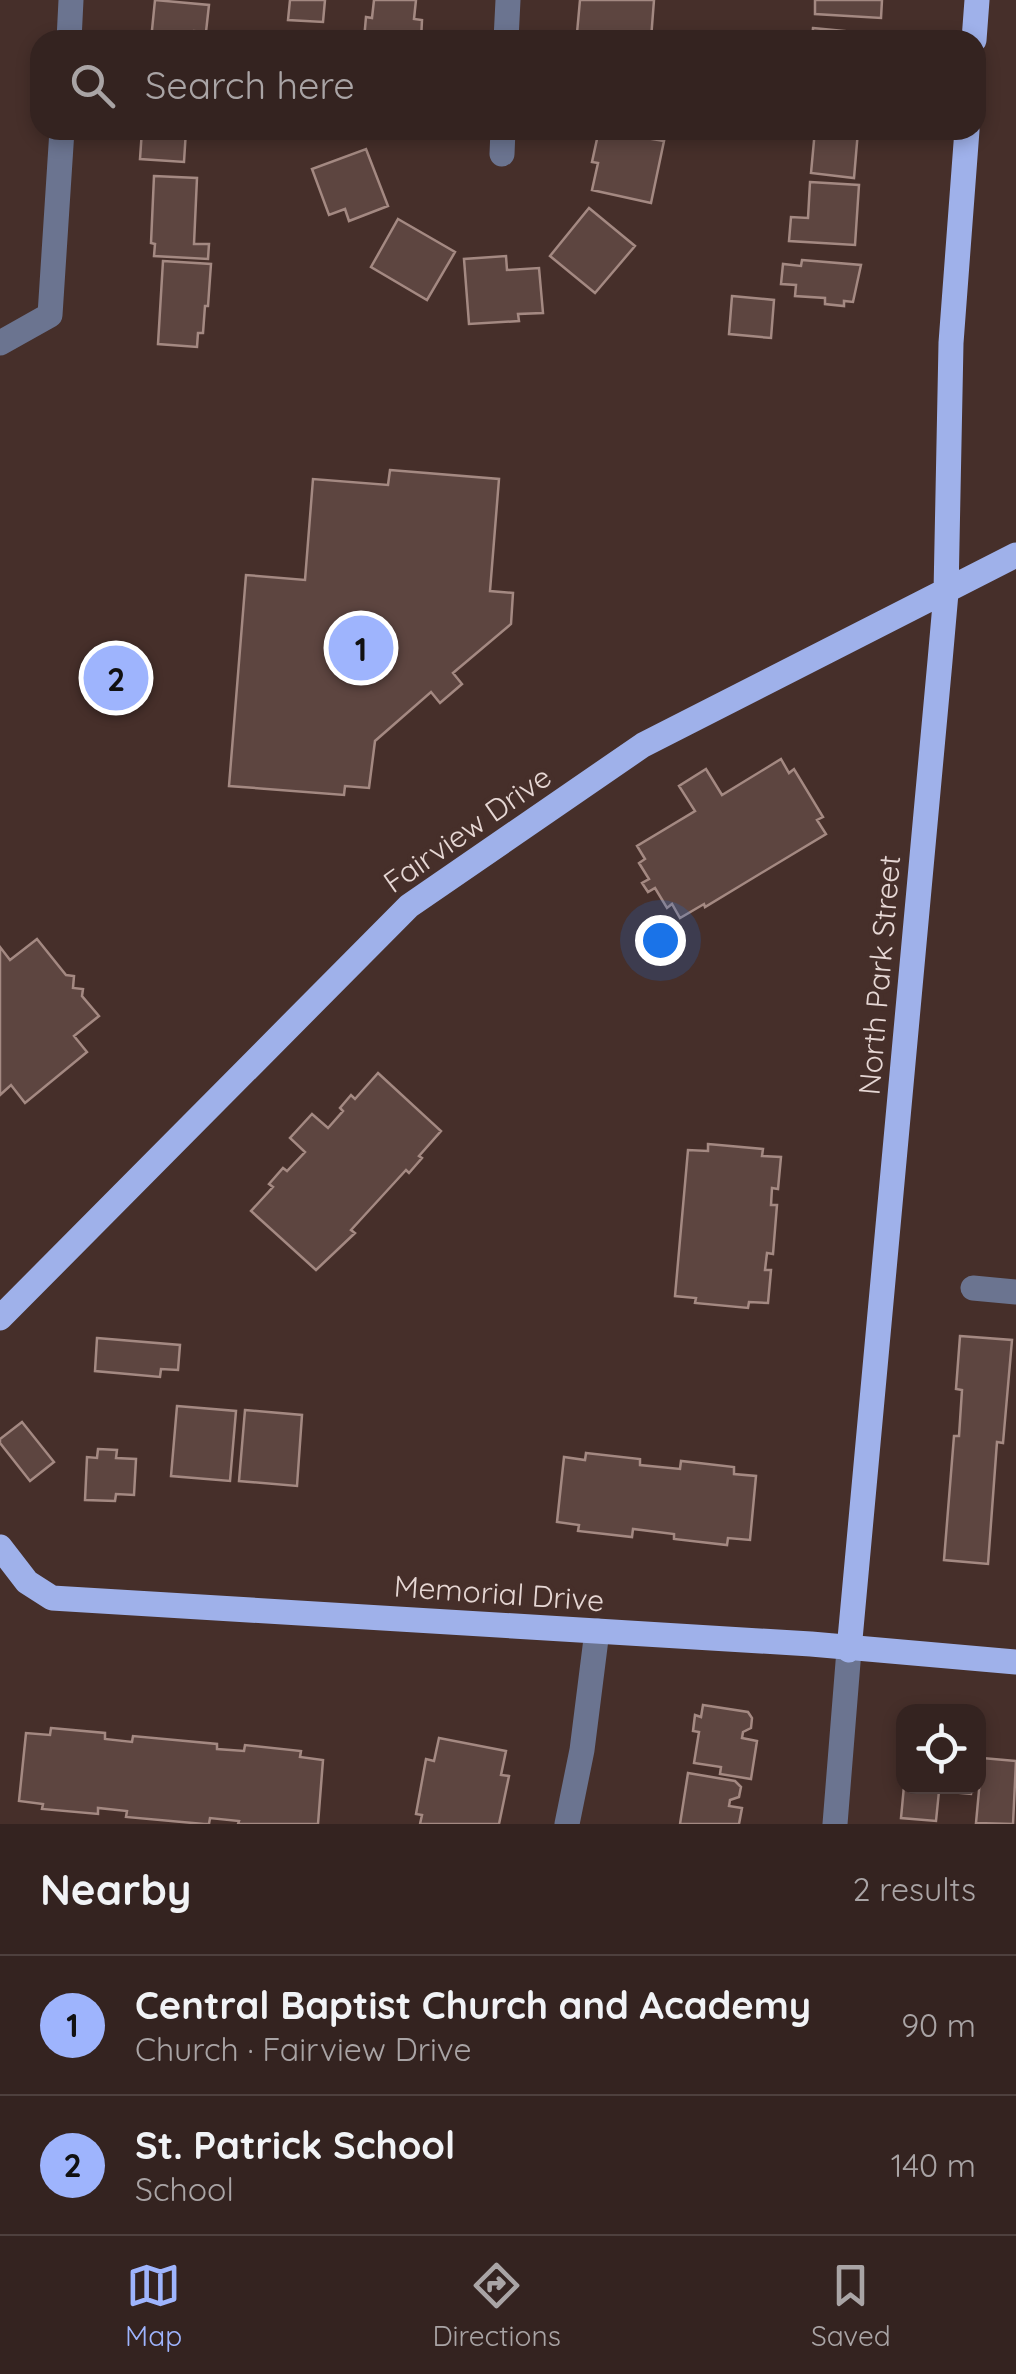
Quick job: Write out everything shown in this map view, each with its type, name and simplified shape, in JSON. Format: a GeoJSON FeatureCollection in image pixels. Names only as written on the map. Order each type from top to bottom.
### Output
{"type":"FeatureCollection","features":[{"type":"Feature","properties":{"kind":"main road"},"geometry":{"type":"LineString","coordinates":[[975,30],[977,0]]}},
{"type":"Feature","properties":{"kind":"main road","name":"North Park Street"},"geometry":{"type":"LineString","coordinates":[[849,1650],[946,593],[951,343],[966,140]]}},
{"type":"Feature","properties":{"kind":"main road","name":"Fairview Drive"},"geometry":{"type":"LineString","coordinates":[[0,1318],[409,906],[644,746],[1016,555]]}},
{"type":"Feature","properties":{"kind":"main road","name":"Memorial Drive"},"geometry":{"type":"LineString","coordinates":[[0,1547],[27,1582],[52,1598],[811,1644],[1016,1662]]}},
{"type":"Feature","properties":{"kind":"street"},"geometry":{"type":"LineString","coordinates":[[69,30],[71,0]]}},
{"type":"Feature","properties":{"kind":"street"},"geometry":{"type":"LineString","coordinates":[[506,30],[508,0]]}},
{"type":"Feature","properties":{"kind":"street"},"geometry":{"type":"LineString","coordinates":[[0,343],[50,315],[61,140]]}},
{"type":"Feature","properties":{"kind":"street"},"geometry":{"type":"LineString","coordinates":[[973,1288],[1016,1292]]}},
{"type":"Feature","properties":{"kind":"street"},"geometry":{"type":"LineString","coordinates":[[566,1824],[582,1750],[597,1631]]}},
{"type":"Feature","properties":{"kind":"street","name":"North Park Street"},"geometry":{"type":"LineString","coordinates":[[835,1824],[849,1650]]}},
{"type":"Feature","properties":{"kind":"building"},"geometry":{"type":"Polygon","coordinates":[[[155,0],[209,5],[206,30],[152,30],[155,0]]]}},
{"type":"Feature","properties":{"kind":"building"},"geometry":{"type":"Polygon","coordinates":[[[290,0],[325,0],[323,22],[288,20],[290,0]]]}},
{"type":"Feature","properties":{"kind":"building"},"geometry":{"type":"Polygon","coordinates":[[[374,0],[416,0],[414,19],[422,20],[422,30],[365,30],[366,17],[372,18],[374,0]]]}},
{"type":"Feature","properties":{"kind":"building"},"geometry":{"type":"Polygon","coordinates":[[[580,0],[654,0],[652,30],[577,30],[580,0]]]}},
{"type":"Feature","properties":{"kind":"building"},"geometry":{"type":"Polygon","coordinates":[[[815,0],[882,0],[881,18],[815,14],[815,0]]]}},
{"type":"Feature","properties":{"kind":"building"},"geometry":{"type":"Polygon","coordinates":[[[141,140],[185,140],[184,162],[140,159],[141,140]]]}},
{"type":"Feature","properties":{"kind":"building"},"geometry":{"type":"Polygon","coordinates":[[[597,140],[664,141],[651,203],[592,190],[598,163],[592,162],[597,140]]]}},
{"type":"Feature","properties":{"kind":"building"},"geometry":{"type":"Polygon","coordinates":[[[814,140],[857,140],[854,178],[811,173],[814,140]]]}},
{"type":"Feature","properties":{"kind":"building"},"geometry":{"type":"Polygon","coordinates":[[[366,149],[388,206],[349,221],[345,209],[329,215],[312,169],[366,149]]]}},
{"type":"Feature","properties":{"kind":"building"},"geometry":{"type":"Polygon","coordinates":[[[154,176],[197,178],[194,244],[209,244],[208,259],[154,256],[154,176]]]}},
{"type":"Feature","properties":{"kind":"building"},"geometry":{"type":"Polygon","coordinates":[[[810,182],[859,185],[855,245],[789,241],[791,217],[808,218],[810,182]]]}},
{"type":"Feature","properties":{"kind":"building"},"geometry":{"type":"Polygon","coordinates":[[[589,208],[635,246],[595,293],[550,256],[589,208]]]}},
{"type":"Feature","properties":{"kind":"building"},"geometry":{"type":"Polygon","coordinates":[[[398,219],[455,252],[427,300],[371,267],[398,219]]]}},
{"type":"Feature","properties":{"kind":"building"},"geometry":{"type":"Polygon","coordinates":[[[506,256],[507,270],[539,268],[543,313],[518,314],[519,321],[469,324],[464,259],[506,256]]]}},
{"type":"Feature","properties":{"kind":"building"},"geometry":{"type":"Polygon","coordinates":[[[802,260],[861,265],[853,302],[844,301],[844,306],[825,304],[825,298],[795,296],[796,285],[781,284],[783,264],[801,266],[802,260]]]}},
{"type":"Feature","properties":{"kind":"building"},"geometry":{"type":"Polygon","coordinates":[[[163,261],[211,264],[208,306],[197,347],[158,344],[163,261]]]}},
{"type":"Feature","properties":{"kind":"building"},"geometry":{"type":"Polygon","coordinates":[[[732,296],[774,300],[771,338],[729,334],[732,296]]]}},
{"type":"Feature","properties":{"kind":"building"},"geometry":{"type":"Polygon","coordinates":[[[390,470],[499,479],[490,591],[513,593],[511,624],[453,673],[462,684],[440,703],[431,692],[375,741],[369,788],[345,786],[344,795],[229,786],[246,575],[305,580],[313,479],[388,485],[390,470]]]}},
{"type":"Feature","properties":{"kind":"building"},"geometry":{"type":"Polygon","coordinates":[[[781,759],[789,773],[794,769],[823,817],[817,820],[826,834],[680,918],[672,904],[667,908],[655,888],[648,892],[642,883],[649,879],[639,863],[645,859],[637,846],[695,811],[679,786],[706,769],[722,795],[781,759]]]}},
{"type":"Feature","properties":{"kind":"building"},"geometry":{"type":"Polygon","coordinates":[[[37,939],[66,975],[74,976],[73,988],[83,989],[82,996],[99,1016],[74,1036],[87,1052],[25,1103],[11,1085],[0,1095],[0,947],[10,960],[37,939]]]}},
{"type":"Feature","properties":{"kind":"building"},"geometry":{"type":"Polygon","coordinates":[[[378,1073],[441,1131],[409,1173],[406,1170],[351,1230],[355,1233],[316,1270],[251,1211],[273,1187],[269,1184],[283,1168],[287,1171],[305,1152],[290,1138],[312,1114],[328,1128],[351,1095],[355,1099],[378,1073]]]}},
{"type":"Feature","properties":{"kind":"building"},"geometry":{"type":"Polygon","coordinates":[[[708,1144],[763,1149],[762,1156],[781,1157],[778,1189],[772,1188],[771,1205],[777,1205],[773,1254],[767,1253],[765,1270],[771,1270],[768,1303],[749,1302],[748,1308],[695,1303],[696,1298],[675,1296],[688,1150],[708,1151],[708,1144]]]}},
{"type":"Feature","properties":{"kind":"building"},"geometry":{"type":"Polygon","coordinates":[[[960,1336],[1012,1340],[1003,1443],[997,1442],[988,1564],[944,1560],[954,1436],[959,1436],[962,1390],[956,1389],[960,1336]]]}},
{"type":"Feature","properties":{"kind":"building"},"geometry":{"type":"Polygon","coordinates":[[[97,1338],[180,1345],[178,1370],[161,1369],[160,1377],[95,1371],[97,1338]]]}},
{"type":"Feature","properties":{"kind":"building"},"geometry":{"type":"Polygon","coordinates":[[[177,1406],[236,1411],[230,1481],[171,1476],[177,1406]]]}},
{"type":"Feature","properties":{"kind":"building"},"geometry":{"type":"Polygon","coordinates":[[[245,1410],[302,1415],[297,1486],[239,1481],[245,1410]]]}},
{"type":"Feature","properties":{"kind":"building"},"geometry":{"type":"Polygon","coordinates":[[[22,1422],[54,1462],[30,1481],[0,1443],[22,1422]]]}},
{"type":"Feature","properties":{"kind":"building"},"geometry":{"type":"Polygon","coordinates":[[[98,1449],[117,1450],[116,1458],[136,1459],[134,1495],[116,1494],[115,1501],[85,1500],[87,1457],[97,1458],[98,1449]]]}},
{"type":"Feature","properties":{"kind":"building"},"geometry":{"type":"Polygon","coordinates":[[[586,1453],[640,1459],[640,1465],[680,1469],[681,1461],[734,1467],[734,1474],[756,1476],[750,1540],[728,1538],[727,1545],[633,1529],[632,1537],[578,1531],[579,1525],[557,1522],[564,1457],[585,1460],[586,1453]]]}},
{"type":"Feature","properties":{"kind":"building"},"geometry":{"type":"Polygon","coordinates":[[[703,1705],[748,1712],[752,1718],[751,1728],[743,1732],[742,1738],[757,1741],[751,1779],[720,1774],[721,1767],[694,1763],[699,1732],[693,1731],[695,1715],[701,1717],[703,1705]]]}},
{"type":"Feature","properties":{"kind":"building"},"geometry":{"type":"Polygon","coordinates":[[[51,1728],[105,1733],[105,1739],[132,1742],[133,1736],[217,1744],[217,1749],[244,1751],[245,1745],[301,1751],[300,1757],[323,1760],[318,1824],[238,1824],[239,1821],[210,1818],[209,1824],[204,1824],[126,1817],[127,1811],[98,1808],[98,1814],[42,1809],[43,1804],[19,1801],[26,1733],[50,1735],[51,1728]]]}},
{"type":"Feature","properties":{"kind":"building"},"geometry":{"type":"Polygon","coordinates":[[[439,1738],[506,1751],[501,1775],[509,1776],[499,1824],[420,1824],[422,1815],[416,1814],[426,1759],[434,1761],[439,1738]]]}},
{"type":"Feature","properties":{"kind":"building"},"geometry":{"type":"Polygon","coordinates":[[[986,1758],[1016,1761],[1013,1824],[976,1823],[979,1794],[986,1794],[986,1758]]]}},
{"type":"Feature","properties":{"kind":"building"},"geometry":{"type":"Polygon","coordinates":[[[688,1773],[735,1781],[741,1787],[739,1797],[730,1800],[729,1806],[742,1808],[739,1824],[680,1824],[688,1773]]]}},
{"type":"Feature","properties":{"kind":"building"},"geometry":{"type":"Polygon","coordinates":[[[903,1794],[939,1794],[936,1821],[901,1818],[903,1794]]]}},
{"type":"Feature","properties":{"kind":"place","name":"Central Baptist Church and Academy"},"geometry":{"type":"Point","coordinates":[361,648]}},
{"type":"Feature","properties":{"kind":"place","name":"St. Patrick School"},"geometry":{"type":"Point","coordinates":[116,678]}}]}
